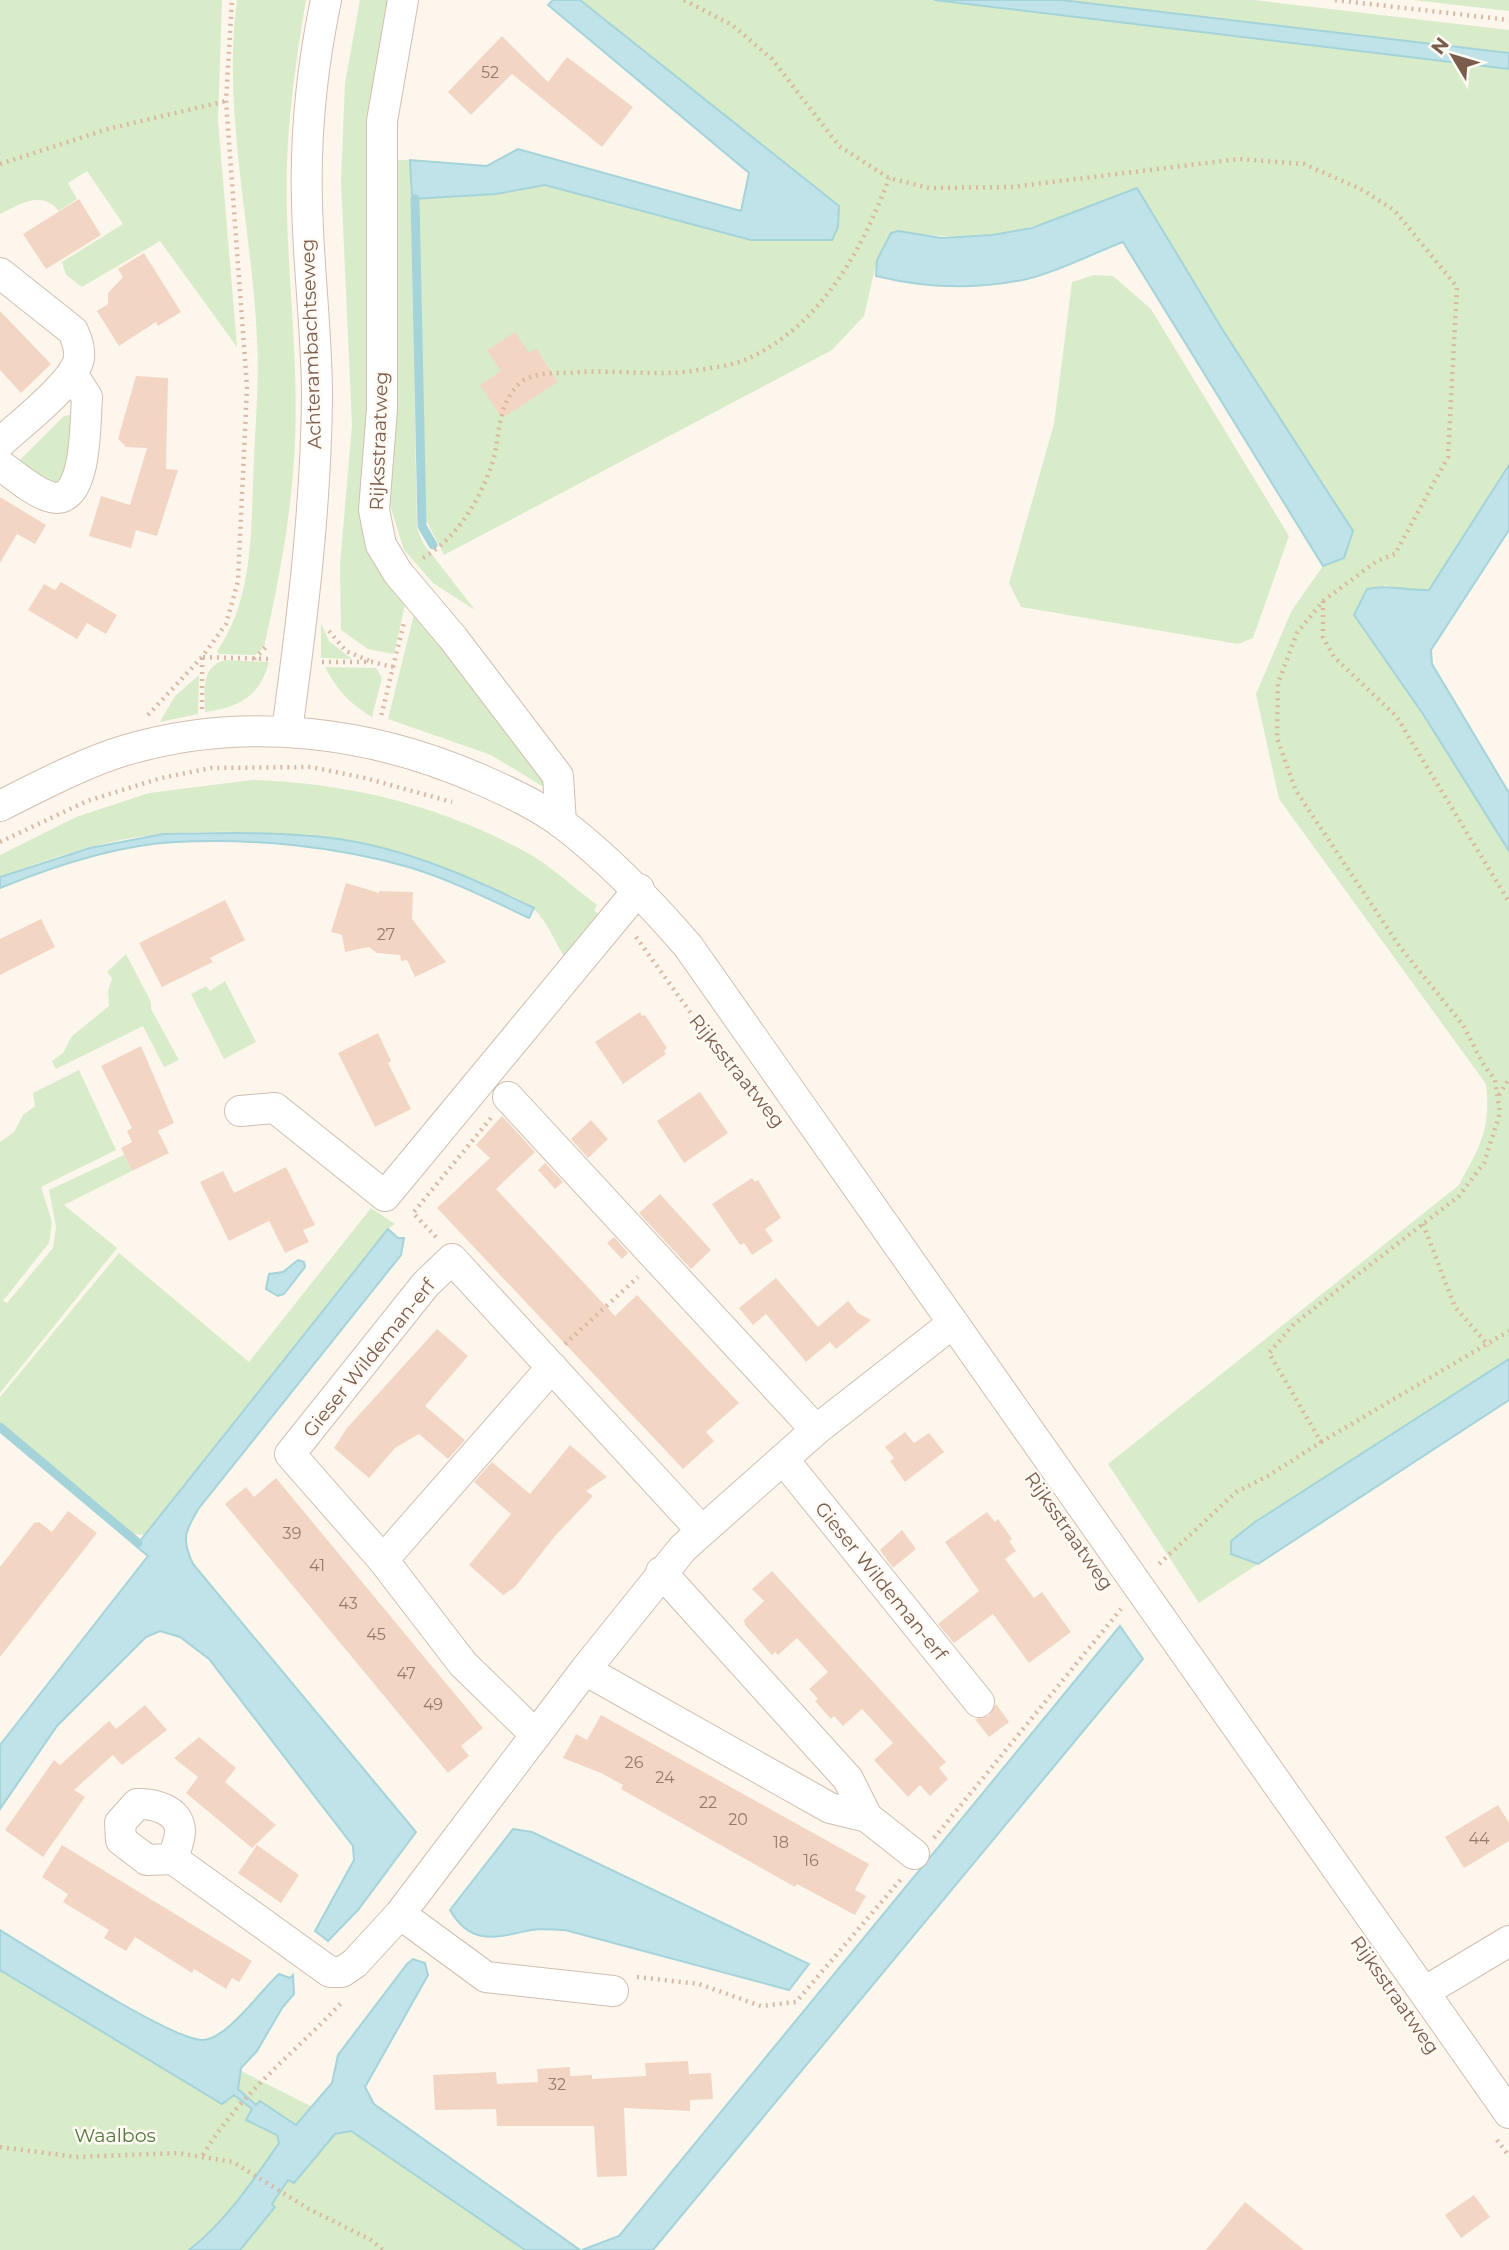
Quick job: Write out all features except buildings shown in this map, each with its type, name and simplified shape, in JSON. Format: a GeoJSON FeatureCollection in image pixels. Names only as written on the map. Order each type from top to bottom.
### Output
{"type":"FeatureCollection","features":[{"type":"Feature","properties":{"kind":"street","name":"Achterambachtseweg"},"geometry":{"type":"LineString","coordinates":[[288,731],[314,461],[317,396],[307,201],[308,126],[314,55],[326,0]]}},
{"type":"Feature","properties":{"kind":"street","name":"Rijksstraatweg"},"geometry":{"type":"LineString","coordinates":[[403,0],[382,121],[382,409],[374,510],[381,545],[405,582],[453,638],[558,776],[561,823]]}},
{"type":"Feature","properties":{"kind":"street"},"geometry":{"type":"LineString","coordinates":[[0,273],[73,331],[79,344],[79,359],[72,374],[0,443]]}},
{"type":"Feature","properties":{"kind":"street"},"geometry":{"type":"LineString","coordinates":[[0,465],[50,497],[63,498],[74,491],[80,477],[88,397],[72,374]]}},
{"type":"Feature","properties":{"kind":"street","name":"Rijksstraatweg"},"geometry":{"type":"LineString","coordinates":[[0,806],[126,750],[205,735],[288,731],[374,744],[435,759],[520,798],[561,823],[639,889],[688,946],[953,1323],[1127,1592],[1424,1992],[1500,2121]]}},
{"type":"Feature","properties":{"kind":"street"},"geometry":{"type":"LineString","coordinates":[[240,1111],[275,1108],[385,1196],[639,889]]}},
{"type":"Feature","properties":{"kind":"street"},"geometry":{"type":"LineString","coordinates":[[508,1097],[817,1430]]}},
{"type":"Feature","properties":{"kind":"street","name":"Gieser Wildeman-erf"},"geometry":{"type":"LineString","coordinates":[[536,1735],[463,1664],[383,1560],[290,1454],[425,1285],[452,1259],[702,1531]]}},
{"type":"Feature","properties":{"kind":"street"},"geometry":{"type":"LineString","coordinates":[[173,1859],[330,1972],[342,1972],[369,1951],[400,1914],[662,1572],[702,1531],[783,1459],[953,1323]]}},
{"type":"Feature","properties":{"kind":"street"},"geometry":{"type":"LineString","coordinates":[[383,1560],[549,1364]]}},
{"type":"Feature","properties":{"kind":"street","name":"Gieser Wildeman-erf"},"geometry":{"type":"LineString","coordinates":[[783,1459],[979,1702]]}},
{"type":"Feature","properties":{"kind":"street"},"geometry":{"type":"LineString","coordinates":[[662,1572],[848,1779],[867,1817]]}},
{"type":"Feature","properties":{"kind":"street"},"geometry":{"type":"LineString","coordinates":[[585,1670],[830,1808],[867,1817],[914,1854]]}},
{"type":"Feature","properties":{"kind":"street"},"geometry":{"type":"LineString","coordinates":[[400,1914],[486,1977],[613,1991]]}},
{"type":"Feature","properties":{"kind":"street"},"geometry":{"type":"LineString","coordinates":[[1424,1992],[1509,1941]]}},
{"type":"Feature","properties":{"kind":"path"},"geometry":{"type":"LineString","coordinates":[[232,0],[226,101],[247,387],[241,532],[238,581],[226,624],[202,657],[254,659]]}},
{"type":"Feature","properties":{"kind":"path"},"geometry":{"type":"LineString","coordinates":[[684,0],[732,25],[772,59],[839,146],[889,178],[929,188],[1011,187],[1239,159],[1304,164],[1363,190],[1395,211],[1457,287],[1448,457],[1395,554],[1377,561],[1323,601],[1297,633],[1278,683],[1277,738],[1296,792],[1400,947],[1463,1026],[1495,1080],[1500,1113],[1483,1163],[1459,1196],[1294,1324],[1269,1353],[1321,1442]]}},
{"type":"Feature","properties":{"kind":"path"},"geometry":{"type":"LineString","coordinates":[[1335,0],[1509,20]]}},
{"type":"Feature","properties":{"kind":"path"},"geometry":{"type":"LineString","coordinates":[[0,164],[107,129],[226,101]]}},
{"type":"Feature","properties":{"kind":"path"},"geometry":{"type":"LineString","coordinates":[[365,778],[393,667],[405,582],[446,543],[470,512],[493,460],[505,402],[522,381],[540,375],[690,371],[744,360],[792,330],[840,281],[875,215],[889,178]]}},
{"type":"Feature","properties":{"kind":"path"},"geometry":{"type":"LineString","coordinates":[[1323,601],[1324,637],[1334,657],[1396,716],[1509,902]]}},
{"type":"Feature","properties":{"kind":"path"},"geometry":{"type":"LineString","coordinates":[[372,662],[393,667]]}},
{"type":"Feature","properties":{"kind":"path"},"geometry":{"type":"LineString","coordinates":[[0,842],[87,801],[161,778],[211,768],[311,767],[365,778],[457,803]]}},
{"type":"Feature","properties":{"kind":"path","name":"Rijksstraatweg"},"geometry":{"type":"LineString","coordinates":[[619,913],[721,1055],[761,1103]]}},
{"type":"Feature","properties":{"kind":"path"},"geometry":{"type":"LineString","coordinates":[[1498,1095],[1509,1079]]}},
{"type":"Feature","properties":{"kind":"path"},"geometry":{"type":"LineString","coordinates":[[1423,1224],[1455,1307],[1489,1346]]}},
{"type":"Feature","properties":{"kind":"path"},"geometry":{"type":"LineString","coordinates":[[549,1364],[658,1259]]}},
{"type":"Feature","properties":{"kind":"path"},"geometry":{"type":"LineString","coordinates":[[1127,1592],[1236,1492],[1268,1476],[1321,1442],[1489,1346],[1509,1331]]}},
{"type":"Feature","properties":{"kind":"path","name":"Rijksstraatweg"},"geometry":{"type":"LineString","coordinates":[[1127,1592],[1130,1619]]}},
{"type":"Feature","properties":{"kind":"path"},"geometry":{"type":"LineString","coordinates":[[203,2155],[222,2123],[246,2095],[291,2056],[343,2001],[346,1993],[342,1972]]}},
{"type":"Feature","properties":{"kind":"path"},"geometry":{"type":"LineString","coordinates":[[1500,2121],[1509,2156]]}},
{"type":"Feature","properties":{"kind":"path"},"geometry":{"type":"LineString","coordinates":[[0,2147],[76,2157],[203,2155],[233,2162],[282,2193],[371,2240],[383,2250]]}},
{"type":"Feature","properties":{"kind":"green space"},"geometry":{"type":"Polygon","coordinates":[[[0,0],[222,0],[218,120],[237,347],[160,241],[82,287],[66,275],[62,262],[123,224],[87,171],[68,183],[77,199],[59,211],[45,201],[38,200],[23,203],[0,214],[0,0]]]}},
{"type":"Feature","properties":{"kind":"green space"},"geometry":{"type":"Polygon","coordinates":[[[237,0],[306,0],[294,81],[287,163],[296,422],[294,459],[274,600],[264,647],[255,655],[219,654],[217,651],[237,613],[247,570],[257,393],[258,357],[254,297],[235,127],[233,42],[237,0]]]}},
{"type":"Feature","properties":{"kind":"green space"},"geometry":{"type":"Polygon","coordinates":[[[360,0],[397,0],[374,539],[407,596],[394,654],[368,649],[341,630],[340,565],[352,425],[341,181],[345,83],[360,0]]]}},
{"type":"Feature","properties":{"kind":"green space"},"geometry":{"type":"Polygon","coordinates":[[[580,0],[934,0],[1509,69],[1509,465],[1429,590],[1403,590],[1385,585],[1354,615],[1423,714],[1509,851],[1509,1359],[1255,1522],[1231,1554],[1258,1564],[1199,1603],[1108,1464],[1459,1185],[1478,1148],[1487,1114],[1486,1084],[1279,799],[1256,694],[1292,610],[1323,566],[1344,558],[1224,332],[1137,188],[1076,213],[1021,229],[964,236],[898,231],[877,260],[864,316],[832,350],[444,555],[425,518],[418,199],[496,194],[545,185],[751,240],[839,206],[580,0]]]}},
{"type":"Feature","properties":{"kind":"green space"},"geometry":{"type":"Polygon","coordinates":[[[1061,0],[1254,0],[1509,30],[1509,53],[1061,0]]]}},
{"type":"Feature","properties":{"kind":"green space"},"geometry":{"type":"Polygon","coordinates":[[[1413,0],[1509,0],[1509,11],[1413,0]]]}},
{"type":"Feature","properties":{"kind":"green space"},"geometry":{"type":"Polygon","coordinates":[[[396,160],[410,160],[417,528],[423,543],[475,610],[433,583],[404,550],[390,505],[396,160]]]}},
{"type":"Feature","properties":{"kind":"green space"},"geometry":{"type":"Polygon","coordinates":[[[1094,275],[1113,276],[1151,309],[1289,536],[1253,638],[1238,644],[1021,607],[1009,583],[1054,424],[1072,282],[1094,275]]]}},
{"type":"Feature","properties":{"kind":"green space"},"geometry":{"type":"Polygon","coordinates":[[[69,415],[76,419],[61,491],[17,463],[64,416],[69,415]]]}},
{"type":"Feature","properties":{"kind":"green space"},"geometry":{"type":"Polygon","coordinates":[[[416,606],[553,784],[542,786],[491,755],[388,719],[416,606]]]}},
{"type":"Feature","properties":{"kind":"green space"},"geometry":{"type":"Polygon","coordinates":[[[321,623],[329,641],[352,659],[321,658],[321,623]]]}},
{"type":"Feature","properties":{"kind":"green space"},"geometry":{"type":"Polygon","coordinates":[[[225,660],[269,662],[260,683],[247,698],[229,707],[205,712],[208,674],[217,663],[225,660]]]}},
{"type":"Feature","properties":{"kind":"green space"},"geometry":{"type":"Polygon","coordinates":[[[325,667],[376,668],[382,678],[372,717],[345,696],[325,667]]]}},
{"type":"Feature","properties":{"kind":"green space"},"geometry":{"type":"Polygon","coordinates":[[[199,675],[198,714],[160,722],[175,696],[199,675]]]}},
{"type":"Feature","properties":{"kind":"green space"},"geometry":{"type":"Polygon","coordinates":[[[252,780],[358,792],[392,799],[459,821],[524,851],[543,863],[597,905],[594,910],[599,915],[565,958],[539,914],[514,897],[398,854],[321,838],[282,834],[203,832],[143,836],[80,850],[0,877],[0,855],[76,817],[149,793],[252,780]]]}},
{"type":"Feature","properties":{"kind":"green space"},"geometry":{"type":"Polygon","coordinates":[[[126,954],[151,1002],[151,1009],[179,1060],[164,1067],[143,1026],[56,1069],[52,1061],[63,1053],[72,1036],[109,1006],[108,991],[112,978],[107,972],[126,954]]]}},
{"type":"Feature","properties":{"kind":"green space"},"geometry":{"type":"Polygon","coordinates":[[[225,981],[256,1042],[224,1059],[191,994],[206,986],[210,991],[225,981]]]}},
{"type":"Feature","properties":{"kind":"green space"},"geometry":{"type":"Polygon","coordinates":[[[79,1070],[116,1150],[41,1187],[52,1222],[49,1243],[3,1301],[7,1303],[53,1248],[56,1227],[49,1190],[124,1155],[132,1171],[64,1205],[117,1248],[0,1393],[0,1142],[14,1132],[23,1115],[35,1106],[33,1093],[79,1070]]]}},
{"type":"Feature","properties":{"kind":"green space"},"geometry":{"type":"Polygon","coordinates":[[[371,1208],[395,1224],[388,1229],[146,1535],[133,1534],[0,1423],[0,1397],[119,1253],[249,1362],[371,1208]]]}},
{"type":"Feature","properties":{"kind":"green space","name":"Waalbos"},"geometry":{"type":"Polygon","coordinates":[[[0,1949],[352,2127],[552,2250],[0,2250],[0,1949]]]}},
{"type":"Feature","properties":{"kind":"water"},"geometry":{"type":"Polygon","coordinates":[[[553,0],[580,0],[839,206],[838,227],[832,240],[751,240],[545,185],[496,194],[412,199],[410,160],[487,166],[518,149],[741,211],[749,173],[548,5],[553,0]]]}},
{"type":"Feature","properties":{"kind":"water"},"geometry":{"type":"Polygon","coordinates":[[[934,0],[1061,0],[1509,53],[1509,69],[934,0]]]}},
{"type":"Feature","properties":{"kind":"water"},"geometry":{"type":"Polygon","coordinates":[[[1137,188],[1224,332],[1353,531],[1344,558],[1323,566],[1123,242],[1051,272],[1008,283],[951,286],[876,276],[877,260],[891,233],[898,231],[942,238],[992,235],[1032,228],[1137,188]]]}},
{"type":"Feature","properties":{"kind":"water"},"geometry":{"type":"Polygon","coordinates":[[[1509,465],[1509,530],[1431,650],[1432,664],[1509,793],[1509,851],[1423,714],[1354,615],[1367,589],[1382,587],[1429,590],[1509,465]]]}},
{"type":"Feature","properties":{"kind":"water"},"geometry":{"type":"Polygon","coordinates":[[[163,834],[273,834],[339,839],[414,857],[534,908],[529,918],[442,879],[383,860],[295,845],[234,841],[175,842],[130,847],[64,865],[0,888],[0,877],[90,848],[163,834]]]}},
{"type":"Feature","properties":{"kind":"water"},"geometry":{"type":"Polygon","coordinates":[[[388,1229],[398,1238],[404,1238],[401,1255],[199,1508],[186,1535],[193,1564],[416,1832],[358,1910],[328,1941],[315,1931],[354,1860],[353,1846],[209,1659],[180,1637],[160,1631],[146,1637],[57,1726],[0,1809],[0,1745],[148,1556],[136,1546],[388,1229]]]}},
{"type":"Feature","properties":{"kind":"water"},"geometry":{"type":"Polygon","coordinates":[[[298,1260],[304,1262],[305,1267],[284,1294],[278,1296],[266,1289],[269,1274],[283,1272],[298,1260]]]}},
{"type":"Feature","properties":{"kind":"water"},"geometry":{"type":"Polygon","coordinates":[[[1509,1359],[1509,1400],[1258,1564],[1231,1554],[1231,1541],[1255,1522],[1509,1359]]]}},
{"type":"Feature","properties":{"kind":"water"},"geometry":{"type":"Polygon","coordinates":[[[1120,1626],[1143,1659],[653,2250],[582,2250],[619,2236],[1120,1626]]]}},
{"type":"Feature","properties":{"kind":"water"},"geometry":{"type":"Polygon","coordinates":[[[513,1829],[532,1832],[809,1964],[789,1990],[565,1930],[535,1929],[486,1937],[467,1930],[450,1910],[513,1829]]]}},
{"type":"Feature","properties":{"kind":"water"},"geometry":{"type":"Polygon","coordinates":[[[0,1930],[134,2011],[163,2026],[203,2040],[212,2038],[233,2023],[279,1974],[290,1978],[293,1975],[294,1994],[282,2008],[257,2051],[241,2068],[238,2089],[256,2105],[260,2101],[296,2125],[332,2083],[338,2055],[407,1964],[413,1959],[425,1963],[428,1975],[365,2087],[374,2104],[580,2250],[525,2250],[351,2131],[335,2134],[294,2183],[288,2180],[272,2204],[275,2207],[240,2250],[189,2250],[215,2226],[249,2186],[279,2143],[277,2135],[246,2120],[252,2109],[234,2095],[222,2104],[0,1970],[0,1930]]]}},
{"type":"Feature","properties":{"kind":"waterway"},"geometry":{"type":"LineString","coordinates":[[415,199],[422,526],[433,545]]}},
{"type":"Feature","properties":{"kind":"waterway"},"geometry":{"type":"LineString","coordinates":[[0,1427],[138,1543]]}}]}
